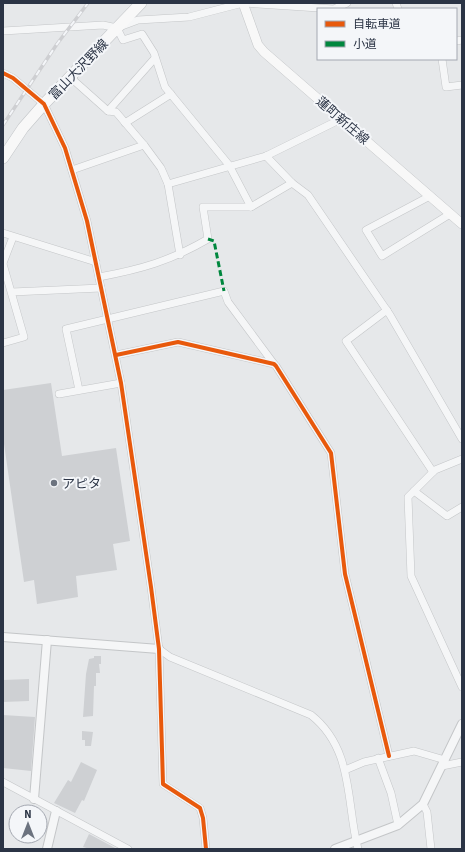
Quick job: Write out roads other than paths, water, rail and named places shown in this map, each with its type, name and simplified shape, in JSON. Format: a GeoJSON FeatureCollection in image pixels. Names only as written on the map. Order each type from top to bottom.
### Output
{"type":"FeatureCollection","features":[{"type":"Feature","properties":{"kind":"main road","name":"富山大沢野線"},"geometry":{"type":"LineString","coordinates":[[3,158],[23,128],[44,104],[71,78],[116,28],[142,3]]}},
{"type":"Feature","properties":{"kind":"main road","name":"蓮町新庄線"},"geometry":{"type":"LineString","coordinates":[[243,3],[258,45],[264,52],[462,224]]}},
{"type":"Feature","properties":{"kind":"street"},"geometry":{"type":"LineString","coordinates":[[3,31],[103,25],[116,28],[129,22],[189,17],[243,3],[319,8]]}},
{"type":"Feature","properties":{"kind":"street"},"geometry":{"type":"LineString","coordinates":[[336,8],[346,3]]}},
{"type":"Feature","properties":{"kind":"street"},"geometry":{"type":"LineString","coordinates":[[116,28],[123,40],[142,34],[156,58],[165,87],[229,165],[251,207]]}},
{"type":"Feature","properties":{"kind":"street"},"geometry":{"type":"LineString","coordinates":[[108,111],[156,58]]}},
{"type":"Feature","properties":{"kind":"street"},"geometry":{"type":"LineString","coordinates":[[442,60],[446,87],[462,85]]}},
{"type":"Feature","properties":{"kind":"street"},"geometry":{"type":"LineString","coordinates":[[3,73],[13,78],[44,104],[65,148],[87,221],[121,383],[159,649],[163,784],[200,808],[203,818],[206,849]]}},
{"type":"Feature","properties":{"kind":"street"},"geometry":{"type":"LineString","coordinates":[[71,78],[108,111],[116,112],[161,168],[168,184],[180,255]]}},
{"type":"Feature","properties":{"kind":"street"},"geometry":{"type":"LineString","coordinates":[[125,123],[171,94]]}},
{"type":"Feature","properties":{"kind":"street"},"geometry":{"type":"LineString","coordinates":[[168,184],[229,165],[266,156],[341,119]]}},
{"type":"Feature","properties":{"kind":"street"},"geometry":{"type":"LineString","coordinates":[[72,170],[144,145]]}},
{"type":"Feature","properties":{"kind":"street"},"geometry":{"type":"LineString","coordinates":[[266,156],[292,183],[308,195],[387,310],[462,439]]}},
{"type":"Feature","properties":{"kind":"street"},"geometry":{"type":"LineString","coordinates":[[99,277],[138,270],[180,255],[208,239],[203,207],[251,207],[292,183]]}},
{"type":"Feature","properties":{"kind":"street"},"geometry":{"type":"LineString","coordinates":[[430,196],[366,230],[382,256],[450,214]]}},
{"type":"Feature","properties":{"kind":"street"},"geometry":{"type":"LineString","coordinates":[[3,233],[96,262]]}},
{"type":"Feature","properties":{"kind":"street"},"geometry":{"type":"LineString","coordinates":[[3,343],[24,338],[3,264],[13,237]]}},
{"type":"Feature","properties":{"kind":"street"},"geometry":{"type":"LineString","coordinates":[[12,292],[101,288]]}},
{"type":"Feature","properties":{"kind":"street"},"geometry":{"type":"LineString","coordinates":[[79,390],[66,329],[108,320],[224,290],[228,302],[274,364],[331,453],[345,574],[389,756]]}},
{"type":"Feature","properties":{"kind":"street"},"geometry":{"type":"LineString","coordinates":[[387,310],[346,341],[433,472]]}},
{"type":"Feature","properties":{"kind":"street"},"geometry":{"type":"LineString","coordinates":[[116,355],[178,342],[274,364]]}},
{"type":"Feature","properties":{"kind":"street"},"geometry":{"type":"LineString","coordinates":[[59,394],[121,383]]}},
{"type":"Feature","properties":{"kind":"street"},"geometry":{"type":"LineString","coordinates":[[462,459],[433,472],[408,497],[411,576],[462,687]]}},
{"type":"Feature","properties":{"kind":"street"},"geometry":{"type":"LineString","coordinates":[[414,491],[447,516],[462,507]]}},
{"type":"Feature","properties":{"kind":"street"},"geometry":{"type":"LineString","coordinates":[[3,637],[159,649],[170,657],[311,715],[317,720],[333,742],[345,770],[357,845]]}},
{"type":"Feature","properties":{"kind":"street"},"geometry":{"type":"LineString","coordinates":[[34,799],[47,640]]}},
{"type":"Feature","properties":{"kind":"street"},"geometry":{"type":"LineString","coordinates":[[335,849],[357,845],[398,826],[424,804],[462,724]]}},
{"type":"Feature","properties":{"kind":"street"},"geometry":{"type":"LineString","coordinates":[[345,770],[378,758],[414,751],[443,763],[462,762]]}},
{"type":"Feature","properties":{"kind":"street"},"geometry":{"type":"LineString","coordinates":[[378,758],[391,793],[398,826]]}},
{"type":"Feature","properties":{"kind":"street"},"geometry":{"type":"LineString","coordinates":[[3,782],[128,849]]}},
{"type":"Feature","properties":{"kind":"street"},"geometry":{"type":"LineString","coordinates":[[424,804],[427,812],[431,849]]}},
{"type":"Feature","properties":{"kind":"street"},"geometry":{"type":"LineString","coordinates":[[47,849],[56,811]]}},
{"type":"Feature","properties":{"kind":"railway"},"geometry":{"type":"LineString","coordinates":[[3,125],[57,44],[88,3]]}},
{"type":"Feature","properties":{"kind":"place","name":"アピタ"},"geometry":{"type":"Point","coordinates":[54,483]}}]}
